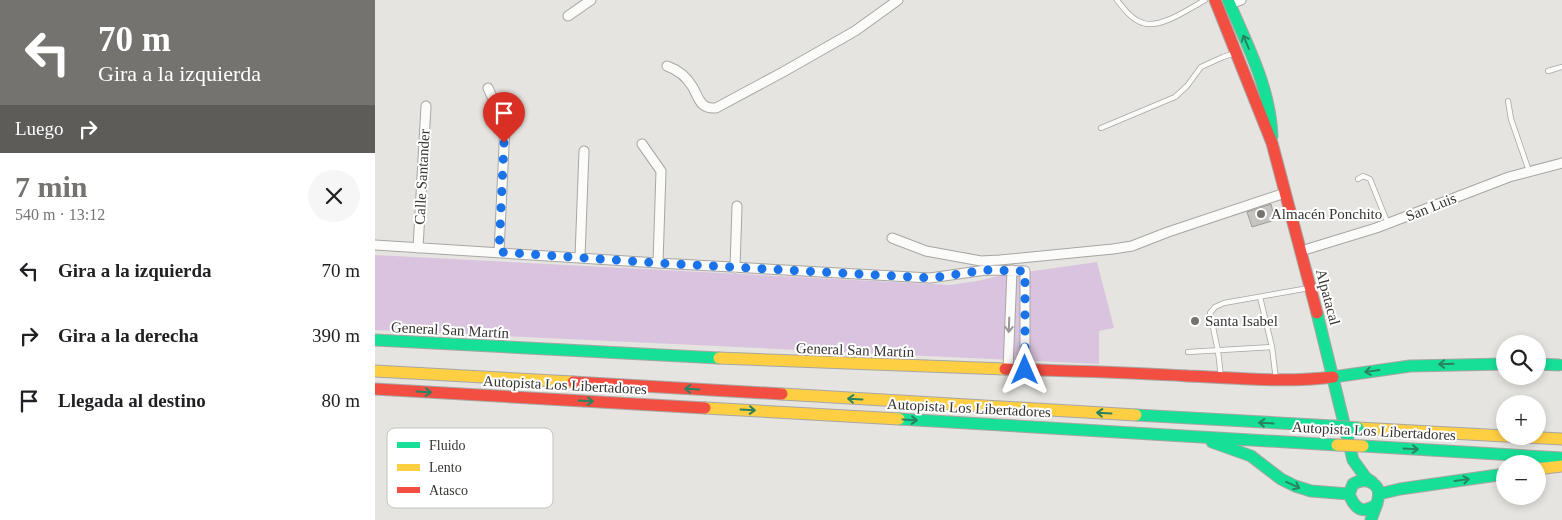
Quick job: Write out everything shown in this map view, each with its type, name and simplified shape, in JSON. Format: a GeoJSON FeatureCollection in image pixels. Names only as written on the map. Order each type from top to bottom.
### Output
{"type":"FeatureCollection","features":[{"type":"Feature","properties":{"kind":"main road","name":"Alpatacal"},"geometry":{"type":"LineString","coordinates":[[1215,0],[1272,143],[1353,460],[1350,497]]}},
{"type":"Feature","properties":{"kind":"main road","name":"Alpatacal"},"geometry":{"type":"LineString","coordinates":[[1233,1],[1264,84],[1272,120],[1272,143]]}},
{"type":"Feature","properties":{"kind":"main road"},"geometry":{"type":"LineString","coordinates":[[1251,90],[1257,90],[1264,84]]}},
{"type":"Feature","properties":{"kind":"main road","name":"General San Martín"},"geometry":{"type":"LineString","coordinates":[[375,340],[740,360],[1008,370],[1125,372],[1276,381],[1303,381],[1410,366],[1496,364]]}},
{"type":"Feature","properties":{"kind":"main road"},"geometry":{"type":"LineString","coordinates":[[1546,364],[1559,365]]}},
{"type":"Feature","properties":{"kind":"main road","name":"Autopista Los Libertadores"},"geometry":{"type":"LineString","coordinates":[[375,371],[1496,436]]}},
{"type":"Feature","properties":{"kind":"main road","name":"Autopista Los Libertadores"},"geometry":{"type":"LineString","coordinates":[[375,389],[1562,458]]}},
{"type":"Feature","properties":{"kind":"main road"},"geometry":{"type":"LineString","coordinates":[[1187,435],[1246,454],[1262,463],[1281,479],[1295,486],[1311,491],[1350,497],[1361,510],[1369,509],[1378,499],[1400,489],[1496,475]]}},
{"type":"Feature","properties":{"kind":"main road","name":"Autopista Los Libertadores"},"geometry":{"type":"LineString","coordinates":[[1546,439],[1562,440]]}},
{"type":"Feature","properties":{"kind":"main road","name":"Alpatacal"},"geometry":{"type":"LineString","coordinates":[[1353,460],[1366,478],[1377,488],[1378,499]]}},
{"type":"Feature","properties":{"kind":"main road"},"geometry":{"type":"LineString","coordinates":[[1546,468],[1562,466]]}},
{"type":"Feature","properties":{"kind":"main road"},"geometry":{"type":"LineString","coordinates":[[1350,497],[1356,482],[1364,480],[1372,482]]}},
{"type":"Feature","properties":{"kind":"main road"},"geometry":{"type":"LineString","coordinates":[[1350,497],[1363,520]]}},
{"type":"Feature","properties":{"kind":"main road"},"geometry":{"type":"LineString","coordinates":[[1371,520],[1378,499]]}},
{"type":"Feature","properties":{"kind":"street"},"geometry":{"type":"LineString","coordinates":[[568,16],[591,0]]}},
{"type":"Feature","properties":{"kind":"street"},"geometry":{"type":"LineString","coordinates":[[667,66],[681,72],[689,81],[698,100],[703,105],[709,108],[716,108],[855,31],[898,0]]}},
{"type":"Feature","properties":{"kind":"street"},"geometry":{"type":"LineString","coordinates":[[488,88],[505,125],[499,252]]}},
{"type":"Feature","properties":{"kind":"street","name":"Calle Santander"},"geometry":{"type":"LineString","coordinates":[[418,248],[426,106]]}},
{"type":"Feature","properties":{"kind":"street"},"geometry":{"type":"LineString","coordinates":[[641,144],[661,171],[658,263]]}},
{"type":"Feature","properties":{"kind":"street"},"geometry":{"type":"LineString","coordinates":[[580,257],[584,151]]}},
{"type":"Feature","properties":{"kind":"street","name":"San Luis"},"geometry":{"type":"LineString","coordinates":[[1301,251],[1388,224],[1490,184],[1562,162]]}},
{"type":"Feature","properties":{"kind":"street"},"geometry":{"type":"LineString","coordinates":[[892,238],[926,251],[981,261],[1113,249],[1132,246],[1285,193]]}},
{"type":"Feature","properties":{"kind":"street"},"geometry":{"type":"LineString","coordinates":[[735,268],[737,206]]}},
{"type":"Feature","properties":{"kind":"street"},"geometry":{"type":"LineString","coordinates":[[375,245],[735,268],[931,278],[986,270],[1025,271],[1025,370]]}},
{"type":"Feature","properties":{"kind":"street"},"geometry":{"type":"LineString","coordinates":[[1008,370],[1012,270]]}},
{"type":"Feature","properties":{"kind":"lane"},"geometry":{"type":"LineString","coordinates":[[1117,0],[1130,16],[1144,24],[1164,22],[1205,0]]}},
{"type":"Feature","properties":{"kind":"lane"},"geometry":{"type":"LineString","coordinates":[[1101,128],[1175,97],[1187,86],[1201,67],[1237,53]]}},
{"type":"Feature","properties":{"kind":"lane"},"geometry":{"type":"LineString","coordinates":[[1548,71],[1562,68]]}},
{"type":"Feature","properties":{"kind":"lane"},"geometry":{"type":"LineString","coordinates":[[1508,101],[1511,120],[1529,171]]}},
{"type":"Feature","properties":{"kind":"lane"},"geometry":{"type":"LineString","coordinates":[[1359,178],[1363,176],[1370,180],[1388,224]]}},
{"type":"Feature","properties":{"kind":"lane"},"geometry":{"type":"LineString","coordinates":[[1221,378],[1218,351],[1210,313],[1215,306],[1310,288]]}},
{"type":"Feature","properties":{"kind":"lane"},"geometry":{"type":"LineString","coordinates":[[1259,297],[1273,347],[1276,381]]}},
{"type":"Feature","properties":{"kind":"lane"},"geometry":{"type":"LineString","coordinates":[[1188,352],[1273,347]]}},
{"type":"Feature","properties":{"kind":"shaded area"},"geometry":{"type":"Polygon","coordinates":[[[375,255],[950,285],[1097,262],[1114,328],[1099,331],[1099,364],[375,330],[375,255]]]}},
{"type":"Feature","properties":{"kind":"building","name":"Almacén Ponchito"},"geometry":{"type":"Polygon","coordinates":[[[1271,204],[1275,220],[1252,227],[1247,212],[1271,204]]]}},
{"type":"Feature","properties":{"kind":"traffic: fast"},"geometry":{"type":"LineString","coordinates":[[1228,0],[1262,83],[1267,100],[1272,136]]}},
{"type":"Feature","properties":{"kind":"traffic: fast"},"geometry":{"type":"LineString","coordinates":[[1317,313],[1353,460],[1366,478],[1372,482]]}},
{"type":"Feature","properties":{"kind":"traffic: fast"},"geometry":{"type":"LineString","coordinates":[[375,340],[719,358]]}},
{"type":"Feature","properties":{"kind":"traffic: fast"},"geometry":{"type":"LineString","coordinates":[[1333,377],[1410,366],[1496,364]]}},
{"type":"Feature","properties":{"kind":"traffic: fast"},"geometry":{"type":"LineString","coordinates":[[1546,364],[1559,365]]}},
{"type":"Feature","properties":{"kind":"traffic: fast"},"geometry":{"type":"LineString","coordinates":[[1136,415],[1333,426]]}},
{"type":"Feature","properties":{"kind":"traffic: fast"},"geometry":{"type":"LineString","coordinates":[[899,419],[1337,445]]}},
{"type":"Feature","properties":{"kind":"traffic: fast"},"geometry":{"type":"LineString","coordinates":[[1333,426],[1358,428]]}},
{"type":"Feature","properties":{"kind":"traffic: fast"},"geometry":{"type":"LineString","coordinates":[[1212,442],[1251,456],[1281,479],[1295,486],[1311,491],[1349,494]]}},
{"type":"Feature","properties":{"kind":"traffic: fast"},"geometry":{"type":"LineString","coordinates":[[1363,446],[1562,458]]}},
{"type":"Feature","properties":{"kind":"traffic: fast"},"geometry":{"type":"LineString","coordinates":[[1379,494],[1400,489],[1496,475]]}},
{"type":"Feature","properties":{"kind":"traffic: fast"},"geometry":{"type":"LineString","coordinates":[[1371,520],[1376,505],[1378,500],[1378,490],[1376,486],[1367,481],[1353,484],[1349,494],[1357,507],[1363,510],[1372,507],[1377,504]]}},
{"type":"Feature","properties":{"kind":"traffic: slow"},"geometry":{"type":"LineString","coordinates":[[719,358],[1005,369]]}},
{"type":"Feature","properties":{"kind":"traffic: slow"},"geometry":{"type":"LineString","coordinates":[[375,371],[573,382]]}},
{"type":"Feature","properties":{"kind":"traffic: slow"},"geometry":{"type":"LineString","coordinates":[[782,394],[1136,415]]}},
{"type":"Feature","properties":{"kind":"traffic: slow"},"geometry":{"type":"LineString","coordinates":[[705,408],[899,419]]}},
{"type":"Feature","properties":{"kind":"traffic: slow"},"geometry":{"type":"LineString","coordinates":[[1358,428],[1496,436]]}},
{"type":"Feature","properties":{"kind":"traffic: slow"},"geometry":{"type":"LineString","coordinates":[[1546,438],[1562,439]]}},
{"type":"Feature","properties":{"kind":"traffic: slow"},"geometry":{"type":"LineString","coordinates":[[1337,445],[1363,446]]}},
{"type":"Feature","properties":{"kind":"traffic: slow"},"geometry":{"type":"LineString","coordinates":[[1546,468],[1562,466]]}},
{"type":"Feature","properties":{"kind":"traffic: jam"},"geometry":{"type":"LineString","coordinates":[[1215,0],[1272,143],[1317,313]]}},
{"type":"Feature","properties":{"kind":"traffic: jam"},"geometry":{"type":"LineString","coordinates":[[1005,369],[1297,380],[1333,377]]}},
{"type":"Feature","properties":{"kind":"traffic: jam"},"geometry":{"type":"LineString","coordinates":[[573,382],[782,394]]}},
{"type":"Feature","properties":{"kind":"traffic: jam"},"geometry":{"type":"LineString","coordinates":[[375,389],[705,408]]}},
{"type":"Feature","properties":{"kind":"place","name":"Almacén Ponchito"},"geometry":{"type":"Point","coordinates":[1261,214]}},
{"type":"Feature","properties":{"kind":"place","name":"Santa Isabel"},"geometry":{"type":"Point","coordinates":[1195,321]}},
{"type":"Feature","properties":{"kind":"route"},"geometry":{"type":"LineString","coordinates":[[504,143],[499,252],[931,278],[986,270],[1025,271],[1025,370]]}}]}
